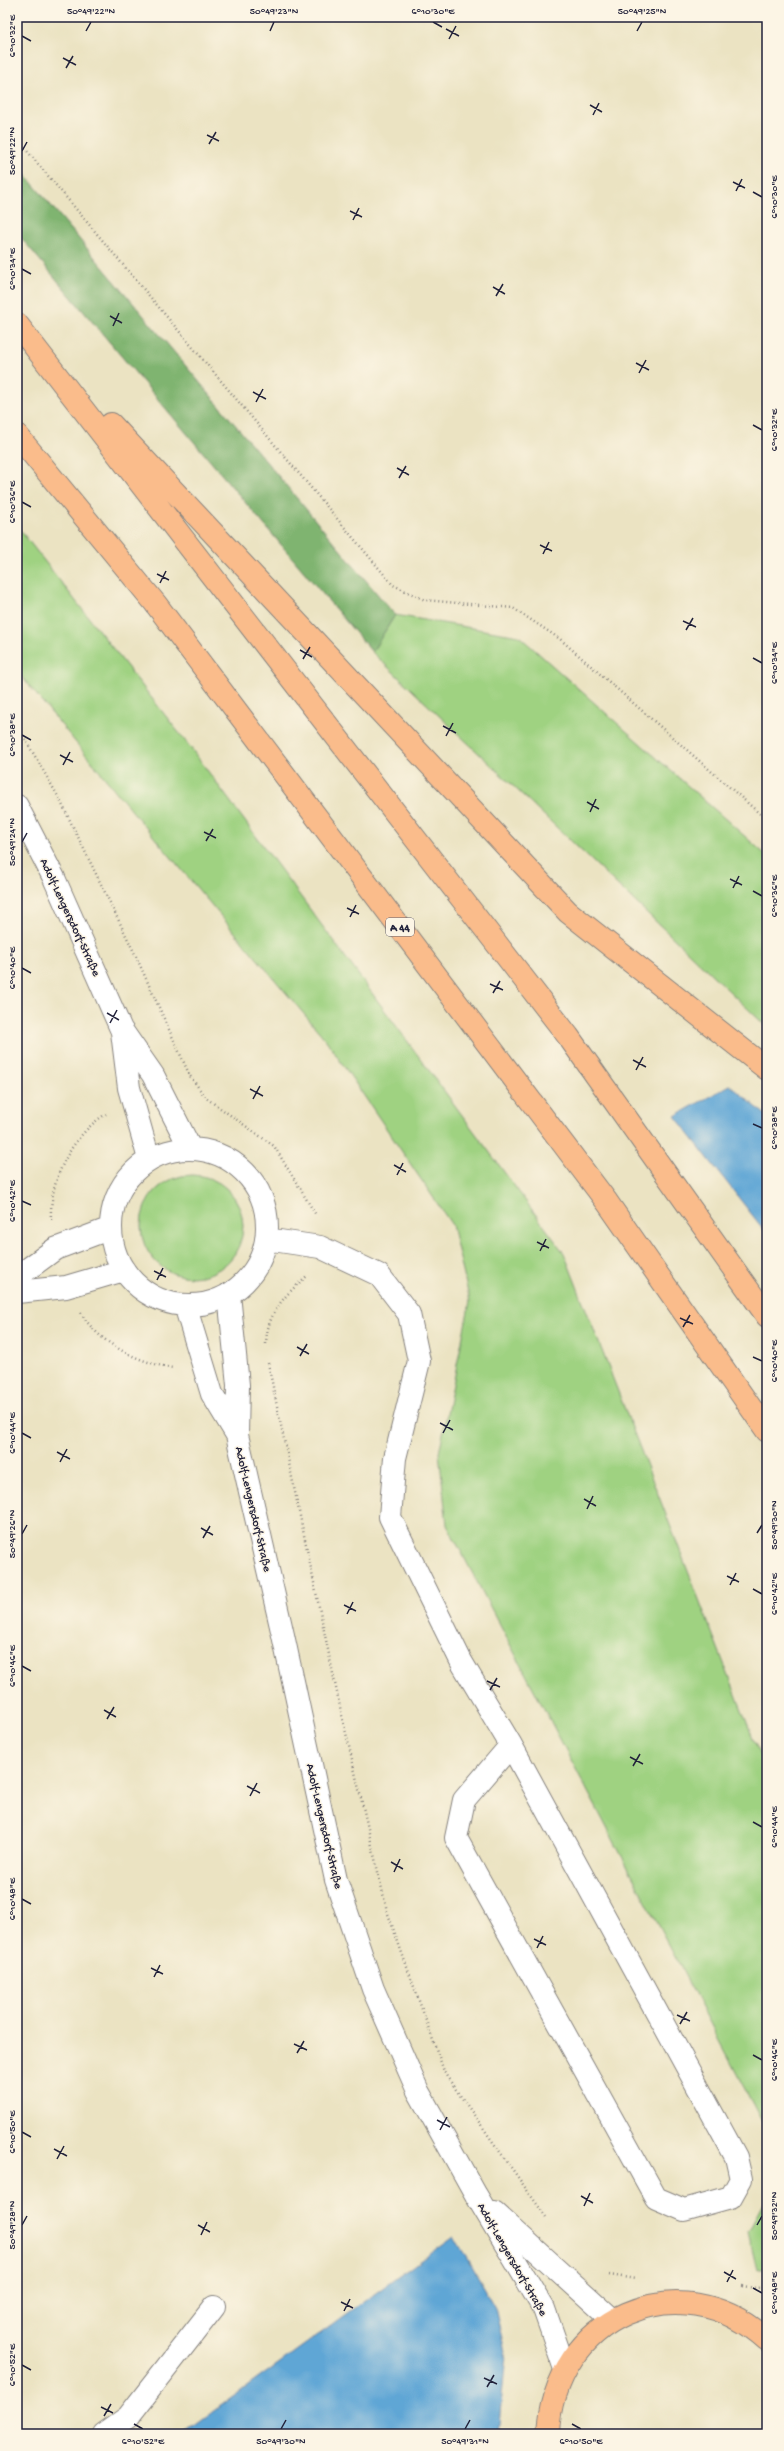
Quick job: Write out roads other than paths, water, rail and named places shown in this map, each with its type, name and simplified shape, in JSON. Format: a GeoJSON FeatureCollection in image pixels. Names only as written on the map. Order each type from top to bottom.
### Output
{"type":"FeatureCollection","features":[{"type":"Feature","properties":{"kind":"main road"},"geometry":{"type":"LineString","coordinates":[[18,325],[568,912],[767,1069]]}},
{"type":"Feature","properties":{"kind":"main road"},"geometry":{"type":"LineString","coordinates":[[18,325],[568,1036],[767,1316]]}},
{"type":"Feature","properties":{"kind":"main road","name":"A 44"},"geometry":{"type":"LineString","coordinates":[[17,434],[155,603],[607,1202],[767,1431]]}},
{"type":"Feature","properties":{"kind":"main road"},"geometry":{"type":"LineString","coordinates":[[549,2434],[550,2414],[555,2391],[565,2369],[586,2341],[613,2320],[652,2305],[672,2303],[693,2304],[732,2316],[767,2339]]}},
{"type":"Feature","properties":{"kind":"street","name":"Adolf-Lengersdorf-Straße"},"geometry":{"type":"LineString","coordinates":[[17,806],[54,878],[121,1029],[153,1075],[190,1148]]}},
{"type":"Feature","properties":{"kind":"street","name":"Adolf-Lengersdorf-Straße"},"geometry":{"type":"LineString","coordinates":[[121,1029],[129,1088],[149,1159]]}},
{"type":"Feature","properties":{"kind":"street"},"geometry":{"type":"LineString","coordinates":[[190,1148],[216,1153],[239,1167],[256,1187],[266,1212],[266,1239],[259,1261],[251,1273],[229,1294],[208,1303],[185,1305],[167,1302],[150,1295],[135,1284],[124,1270],[114,1250],[110,1228],[113,1207],[120,1188],[133,1172],[149,1159],[169,1151],[190,1148]]}},
{"type":"Feature","properties":{"kind":"street"},"geometry":{"type":"LineString","coordinates":[[17,1277],[55,1249],[110,1228]]}},
{"type":"Feature","properties":{"kind":"street"},"geometry":{"type":"LineString","coordinates":[[266,1239],[320,1247],[379,1275],[409,1314],[419,1361],[395,1458],[390,1517],[462,1663],[511,1746],[736,2157],[741,2179],[731,2197],[684,2210],[656,2198],[456,1838],[464,1800],[511,1746]]}},
{"type":"Feature","properties":{"kind":"street"},"geometry":{"type":"LineString","coordinates":[[17,1292],[66,1287],[124,1270]]}},
{"type":"Feature","properties":{"kind":"street","name":"Adolf-Lengersdorf-Straße"},"geometry":{"type":"LineString","coordinates":[[229,1294],[238,1385],[237,1435],[283,1634],[336,1880],[376,1996],[418,2091],[476,2195],[544,2309],[565,2369]]}},
{"type":"Feature","properties":{"kind":"street","name":"Adolf-Lengersdorf-Straße"},"geometry":{"type":"LineString","coordinates":[[185,1305],[212,1394],[237,1435]]}},
{"type":"Feature","properties":{"kind":"street","name":"Adolf-Lengersdorf-Straße"},"geometry":{"type":"LineString","coordinates":[[476,2195],[613,2320]]}},
{"type":"Feature","properties":{"kind":"street"},"geometry":{"type":"LineString","coordinates":[[104,2434],[128,2417],[214,2307]]}},
{"type":"Feature","properties":{"kind":"water"},"geometry":{"type":"Polygon","coordinates":[[[730,1085],[767,1116],[767,1234],[675,1116],[730,1085]]]}},
{"type":"Feature","properties":{"kind":"water"},"geometry":{"type":"Polygon","coordinates":[[[454,2236],[495,2308],[506,2356],[498,2434],[182,2434],[454,2236]]]}}]}
